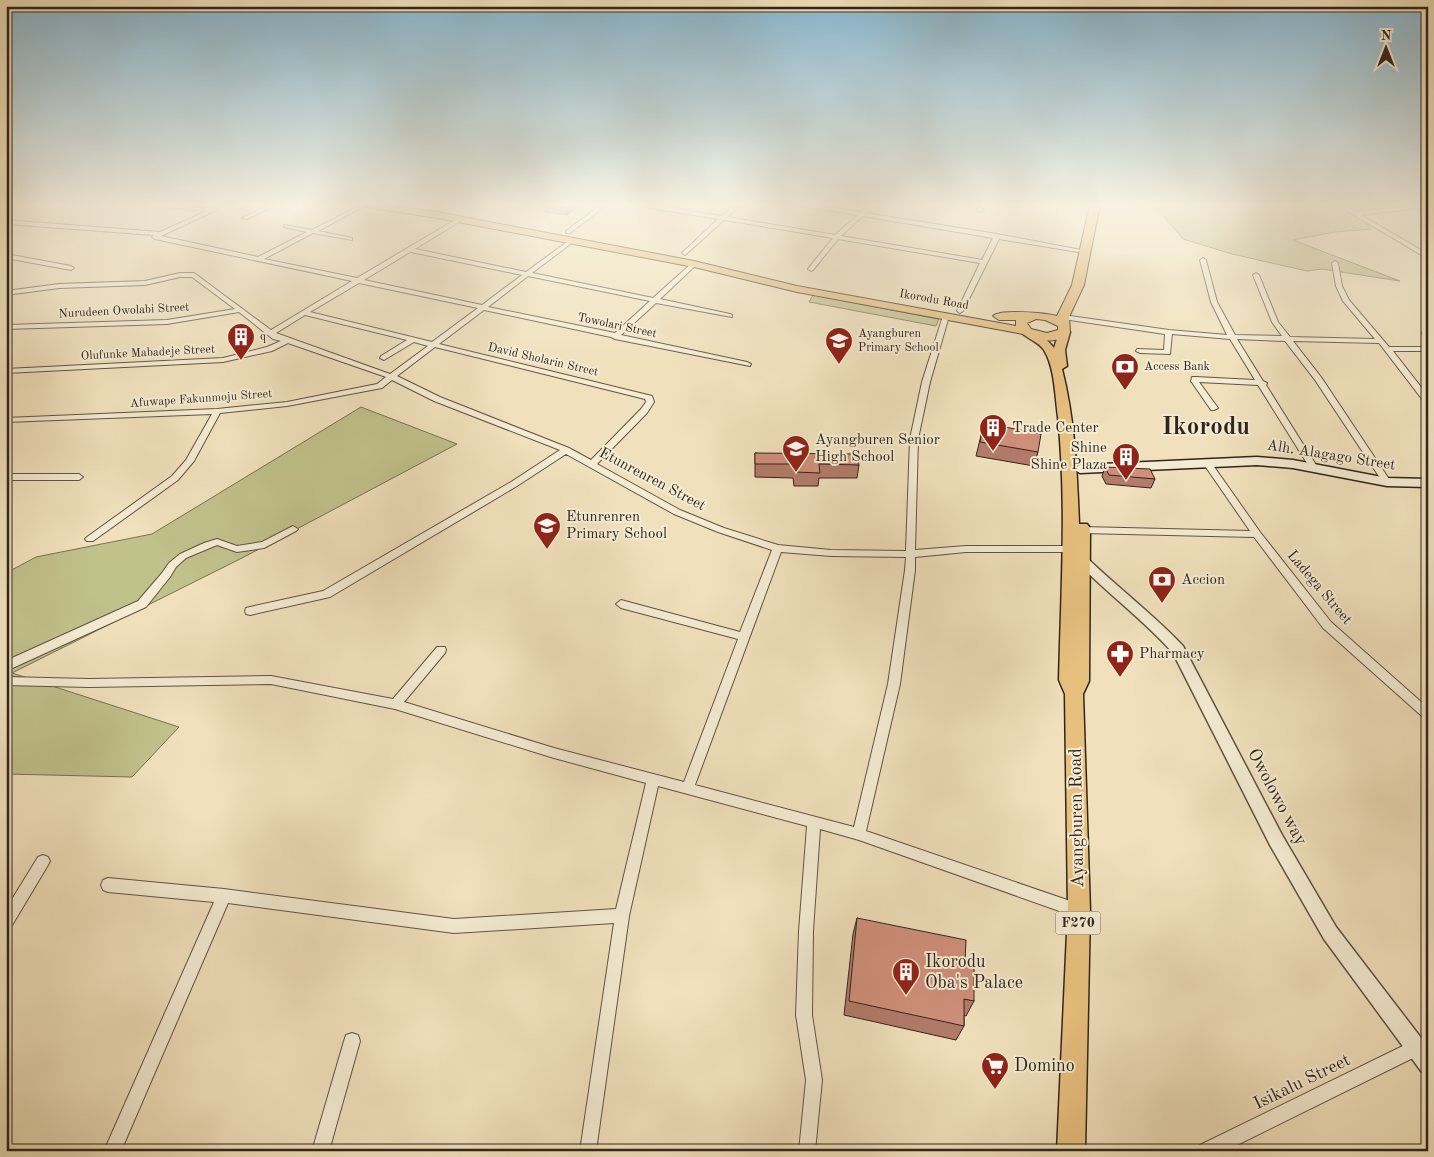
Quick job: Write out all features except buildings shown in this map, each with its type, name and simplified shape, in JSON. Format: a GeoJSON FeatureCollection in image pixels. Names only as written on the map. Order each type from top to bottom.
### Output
{"type":"FeatureCollection","features":[{"type":"Feature","properties":{"kind":"highway","name":"Ikorodu Road"},"geometry":{"type":"LineString","coordinates":[[667,258],[797,289],[1048,336],[1061,334],[1063,324]]}},
{"type":"Feature","properties":{"kind":"highway","name":"Ikorodu Road"},"geometry":{"type":"LineString","coordinates":[[709,258],[775,277],[960,311],[995,316],[1033,316]]}},
{"type":"Feature","properties":{"kind":"highway"},"geometry":{"type":"LineString","coordinates":[[1026,331],[1022,328],[1021,322],[1056,308],[1065,298],[1076,258]]}},
{"type":"Feature","properties":{"kind":"highway"},"geometry":{"type":"LineString","coordinates":[[1033,316],[1052,318],[1063,324],[1078,285],[1081,258]]}},
{"type":"Feature","properties":{"kind":"main road","name":"F270"},"geometry":{"type":"LineString","coordinates":[[1057,360],[1063,324]]}},
{"type":"Feature","properties":{"kind":"main road","name":"F270"},"geometry":{"type":"LineString","coordinates":[[1026,331],[1042,341],[1057,360]]}},
{"type":"Feature","properties":{"kind":"main road","name":"Ayangburen Road"},"geometry":{"type":"LineString","coordinates":[[1057,360],[1068,390],[1080,470],[1082,530],[1076,554]]}},
{"type":"Feature","properties":{"kind":"main road","name":"Ayangburen Road"},"geometry":{"type":"LineString","coordinates":[[1057,360],[1070,468],[1076,554],[1068,680],[1074,694],[1079,911],[1071,1151]]}},
{"type":"Feature","properties":{"kind":"main road","name":"Alh. Alagago Street"},"geometry":{"type":"LineString","coordinates":[[1080,470],[1258,461],[1314,468],[1387,482],[1428,483]]}},
{"type":"Feature","properties":{"kind":"street"},"geometry":{"type":"LineString","coordinates":[[17,258],[71,268]]}},
{"type":"Feature","properties":{"kind":"street","name":"Towolari Street"},"geometry":{"type":"LineString","coordinates":[[255,258],[747,364]]}},
{"type":"Feature","properties":{"kind":"street"},"geometry":{"type":"LineString","coordinates":[[271,333],[397,258]]}},
{"type":"Feature","properties":{"kind":"street"},"geometry":{"type":"LineString","coordinates":[[449,258],[730,316]]}},
{"type":"Feature","properties":{"kind":"street","name":"Afuwape Fakunmoju Street"},"geometry":{"type":"LineString","coordinates":[[6,420],[217,411],[287,404],[379,386],[545,258]]}},
{"type":"Feature","properties":{"kind":"street"},"geometry":{"type":"LineString","coordinates":[[811,269],[820,258]]}},
{"type":"Feature","properties":{"kind":"street"},"geometry":{"type":"LineString","coordinates":[[958,258],[983,262]]}},
{"type":"Feature","properties":{"kind":"street"},"geometry":{"type":"LineString","coordinates":[[960,311],[985,258]]}},
{"type":"Feature","properties":{"kind":"street"},"geometry":{"type":"LineString","coordinates":[[1203,260],[1214,302],[1232,337],[1263,383],[1314,468]]}},
{"type":"Feature","properties":{"kind":"street"},"geometry":{"type":"LineString","coordinates":[[615,337],[694,264]]}},
{"type":"Feature","properties":{"kind":"street"},"geometry":{"type":"LineString","coordinates":[[1335,264],[1339,286],[1346,301],[1381,341],[1428,401]]}},
{"type":"Feature","properties":{"kind":"street","name":"Etunrenren Street"},"geometry":{"type":"LineString","coordinates":[[6,293],[59,286],[145,283],[188,274],[194,275],[271,333],[287,341],[348,360],[392,377],[437,399],[566,450],[677,512],[721,530],[778,548],[831,553],[909,554],[966,548],[1076,554]]}},
{"type":"Feature","properties":{"kind":"street"},"geometry":{"type":"LineString","coordinates":[[1256,275],[1275,322],[1318,379],[1387,482]]}},
{"type":"Feature","properties":{"kind":"street","name":"Nurudeen Owolabi Street"},"geometry":{"type":"LineString","coordinates":[[6,327],[167,322],[241,310]]}},
{"type":"Feature","properties":{"kind":"street","name":"David Sholarin Street"},"geometry":{"type":"LineString","coordinates":[[304,313],[649,398],[650,402],[644,411],[592,464]]}},
{"type":"Feature","properties":{"kind":"street"},"geometry":{"type":"LineString","coordinates":[[859,834],[894,684],[910,570],[914,439],[926,382],[946,316]]}},
{"type":"Feature","properties":{"kind":"street"},"geometry":{"type":"LineString","coordinates":[[1063,324],[1232,337],[1381,341]]}},
{"type":"Feature","properties":{"kind":"street"},"geometry":{"type":"LineString","coordinates":[[1140,351],[1167,352],[1170,332]]}},
{"type":"Feature","properties":{"kind":"street"},"geometry":{"type":"LineString","coordinates":[[384,358],[412,340]]}},
{"type":"Feature","properties":{"kind":"street","name":"Olufunke Mabadeje Street"},"geometry":{"type":"LineString","coordinates":[[6,371],[223,360],[269,349],[287,341]]}},
{"type":"Feature","properties":{"kind":"street"},"geometry":{"type":"LineString","coordinates":[[1387,349],[1428,350]]}},
{"type":"Feature","properties":{"kind":"street"},"geometry":{"type":"LineString","coordinates":[[1214,408],[1195,381],[1196,379],[1263,383]]}},
{"type":"Feature","properties":{"kind":"street"},"geometry":{"type":"LineString","coordinates":[[90,539],[175,478],[190,461],[217,411]]}},
{"type":"Feature","properties":{"kind":"street"},"geometry":{"type":"LineString","coordinates":[[250,611],[326,594],[514,484],[566,450]]}},
{"type":"Feature","properties":{"kind":"street","name":"Ladega Street"},"geometry":{"type":"LineString","coordinates":[[1207,463],[1257,534],[1327,625],[1428,715]]}},
{"type":"Feature","properties":{"kind":"street"},"geometry":{"type":"LineString","coordinates":[[6,477],[80,477]]}},
{"type":"Feature","properties":{"kind":"street"},"geometry":{"type":"LineString","coordinates":[[6,667],[16,660],[142,604],[172,565],[183,556],[217,542],[237,549],[264,545],[293,529]]}},
{"type":"Feature","properties":{"kind":"street"},"geometry":{"type":"LineString","coordinates":[[1082,530],[1257,534]]}},
{"type":"Feature","properties":{"kind":"street"},"geometry":{"type":"LineString","coordinates":[[688,788],[778,548]]}},
{"type":"Feature","properties":{"kind":"street","name":"Owolowo way"},"geometry":{"type":"LineString","coordinates":[[1076,554],[1110,588],[1162,632],[1178,650],[1276,840],[1330,932],[1428,1064]]}},
{"type":"Feature","properties":{"kind":"street"},"geometry":{"type":"LineString","coordinates":[[621,604],[744,637]]}},
{"type":"Feature","properties":{"kind":"street"},"geometry":{"type":"LineString","coordinates":[[395,704],[441,650]]}},
{"type":"Feature","properties":{"kind":"street"},"geometry":{"type":"LineString","coordinates":[[6,681],[90,683],[271,680],[395,704],[554,753],[859,834],[1079,911]]}},
{"type":"Feature","properties":{"kind":"street"},"geometry":{"type":"LineString","coordinates":[[588,1151],[622,916],[653,779]]}},
{"type":"Feature","properties":{"kind":"street"},"geometry":{"type":"LineString","coordinates":[[807,1151],[814,1080],[804,1015],[806,932],[814,821]]}},
{"type":"Feature","properties":{"kind":"street"},"geometry":{"type":"LineString","coordinates":[[6,922],[43,861]]}},
{"type":"Feature","properties":{"kind":"street"},"geometry":{"type":"LineString","coordinates":[[108,885],[224,896],[454,926],[622,916]]}},
{"type":"Feature","properties":{"kind":"street"},"geometry":{"type":"LineString","coordinates":[[112,1151],[224,896]]}},
{"type":"Feature","properties":{"kind":"street"},"geometry":{"type":"LineString","coordinates":[[320,1151],[352,1041]]}},
{"type":"Feature","properties":{"kind":"street","name":"Isikalu Street"},"geometry":{"type":"LineString","coordinates":[[1206,1151],[1415,1048]]}},
{"type":"Feature","properties":{"kind":"green space"},"geometry":{"type":"Polygon","coordinates":[[[1250,258],[1340,258],[1400,281],[1322,269],[1307,271],[1250,258]]]}},
{"type":"Feature","properties":{"kind":"green space"},"geometry":{"type":"Polygon","coordinates":[[[813,295],[939,319],[936,326],[809,302],[813,295]]]}},
{"type":"Feature","properties":{"kind":"green space"},"geometry":{"type":"Polygon","coordinates":[[[361,407],[457,444],[244,557],[12,673],[179,727],[132,777],[6,774],[6,573],[36,557],[152,534],[361,407]]]}},
{"type":"Feature","properties":{"kind":"place","name":"q"},"geometry":{"type":"Point","coordinates":[241,361]}},
{"type":"Feature","properties":{"kind":"place","name":"Ayangburen Primary School"},"geometry":{"type":"Point","coordinates":[839,365]}},
{"type":"Feature","properties":{"kind":"place","name":"Access Bank"},"geometry":{"type":"Point","coordinates":[1125,391]}},
{"type":"Feature","properties":{"kind":"place","name":"Trade Center"},"geometry":{"type":"Point","coordinates":[993,452]}},
{"type":"Feature","properties":{"kind":"place","name":"Ayangburen Senior High School"},"geometry":{"type":"Point","coordinates":[796,473]}},
{"type":"Feature","properties":{"kind":"place","name":"Shine Shine Plaza"},"geometry":{"type":"Point","coordinates":[1126,481]}},
{"type":"Feature","properties":{"kind":"place","name":"Etunrenren Primary School"},"geometry":{"type":"Point","coordinates":[547,550]}},
{"type":"Feature","properties":{"kind":"place","name":"Accion"},"geometry":{"type":"Point","coordinates":[1162,604]}},
{"type":"Feature","properties":{"kind":"place","name":"Pharmacy"},"geometry":{"type":"Point","coordinates":[1120,678]}},
{"type":"Feature","properties":{"kind":"place","name":"Ikorodu Oba's Palace"},"geometry":{"type":"Point","coordinates":[906,996]}},
{"type":"Feature","properties":{"kind":"place","name":"Domino"},"geometry":{"type":"Point","coordinates":[995,1090]}},
{"type":"Feature","properties":{"kind":"district","name":"Ikorodu"},"geometry":{"type":"Point","coordinates":[1206,427]}}]}
